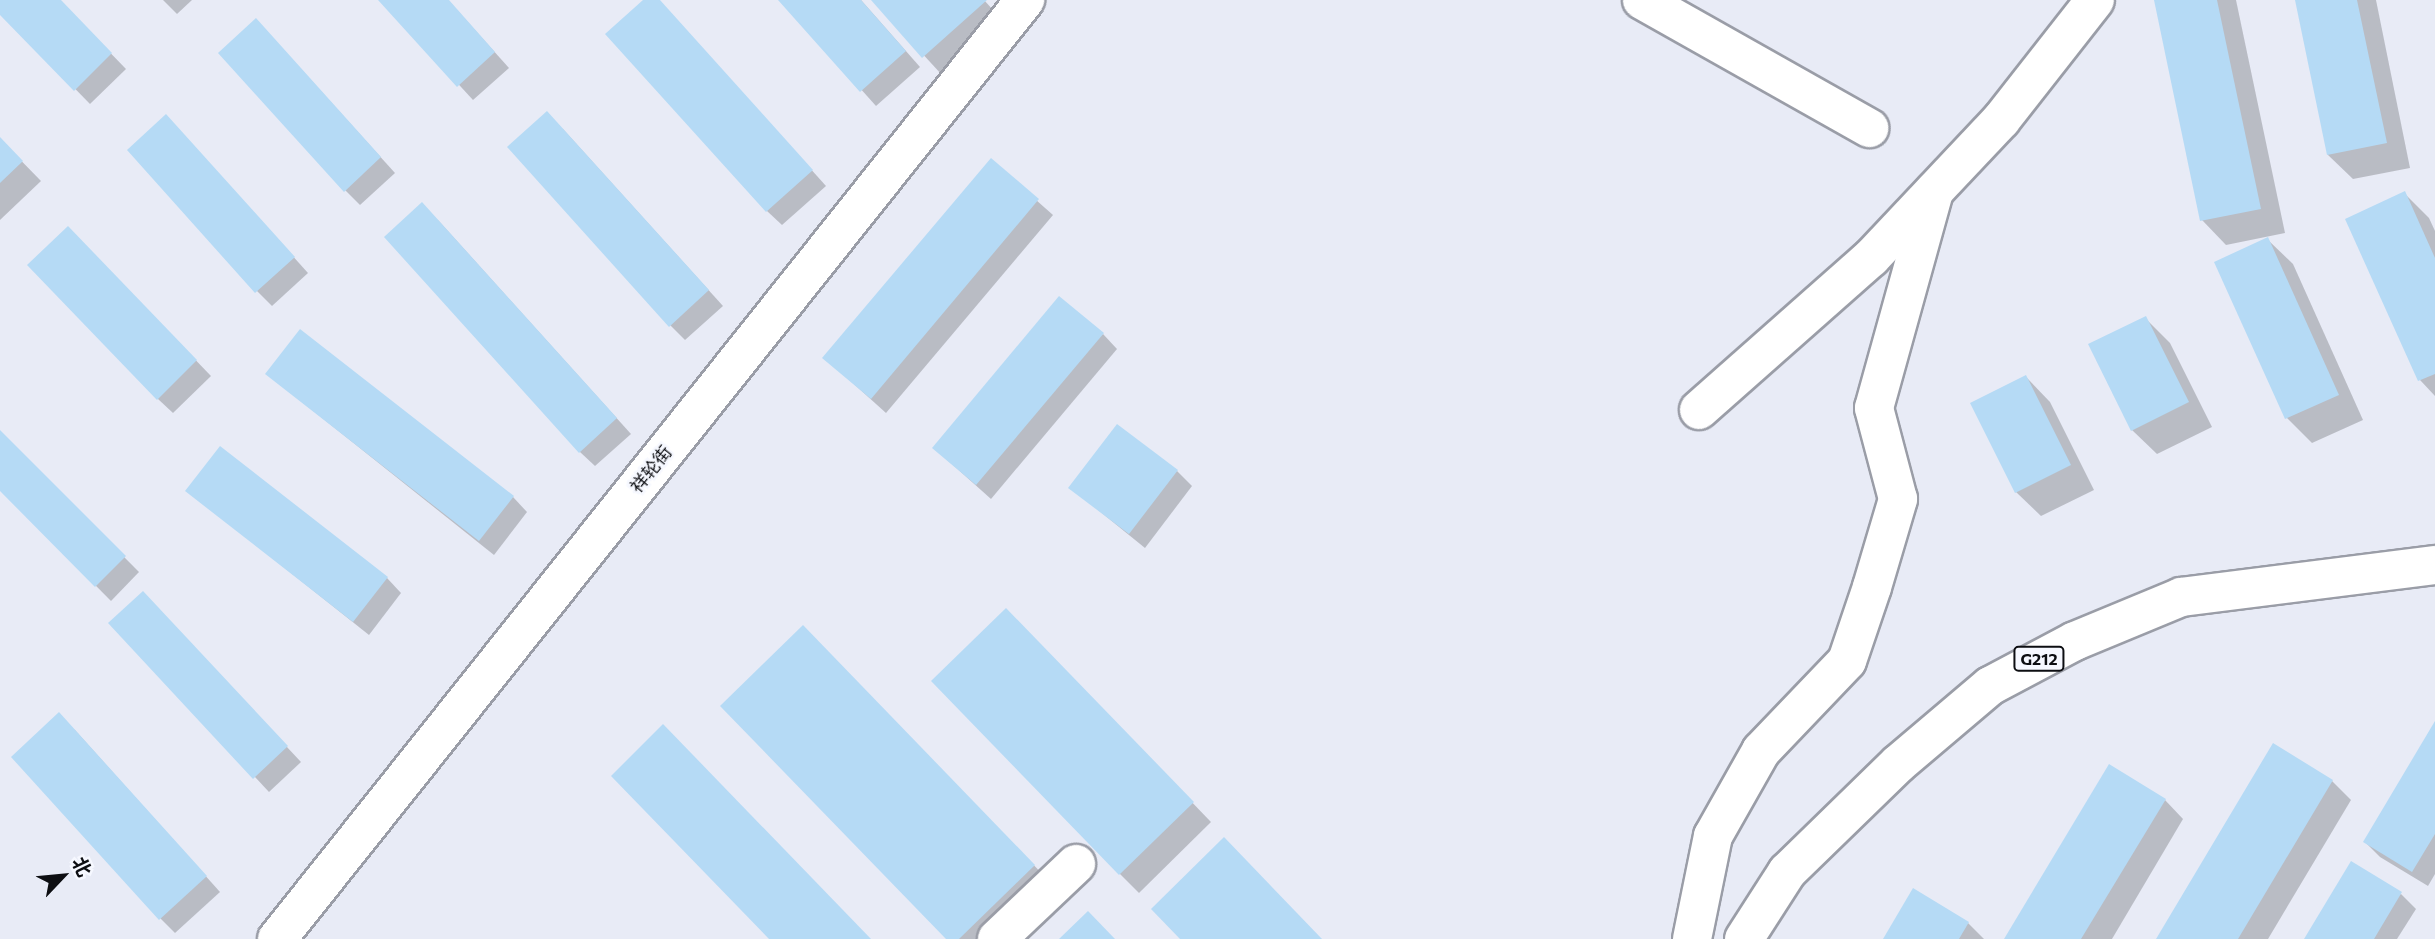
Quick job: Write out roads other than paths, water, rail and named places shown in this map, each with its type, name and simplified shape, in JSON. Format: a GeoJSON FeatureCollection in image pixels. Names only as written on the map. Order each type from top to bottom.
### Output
{"type":"FeatureCollection","features":[{"type":"Feature","properties":{"kind":"main road"},"geometry":{"type":"LineString","coordinates":[[1642,0],[1869,128]]}},
{"type":"Feature","properties":{"kind":"main road"},"geometry":{"type":"LineString","coordinates":[[1699,410],[1871,258],[2001,120],[2095,0]]}},
{"type":"Feature","properties":{"kind":"main road","name":"祥轮街"},"geometry":{"type":"LineString","coordinates":[[277,939],[1016,4]]}},
{"type":"Feature","properties":{"kind":"main road"},"geometry":{"type":"LineString","coordinates":[[1692,939],[1713,836],[1761,751],[1847,661],[1872,587],[1898,499],[1874,408],[1934,191]]}},
{"type":"Feature","properties":{"kind":"main road","name":"G212"},"geometry":{"type":"LineString","coordinates":[[1744,939],[1787,872],[1898,764],[1990,686],[2075,640],[2181,597],[2357,571],[2435,565]]}},
{"type":"Feature","properties":{"kind":"main road"},"geometry":{"type":"LineString","coordinates":[[997,939],[1076,864]]}}]}
